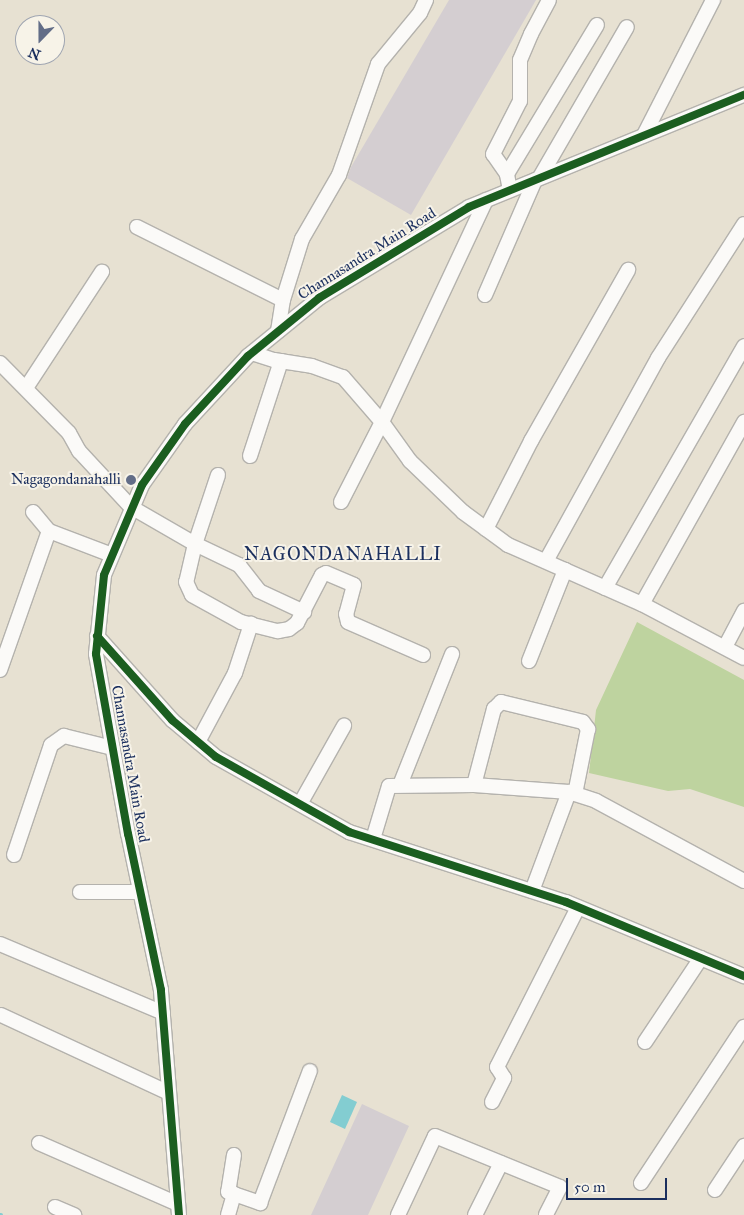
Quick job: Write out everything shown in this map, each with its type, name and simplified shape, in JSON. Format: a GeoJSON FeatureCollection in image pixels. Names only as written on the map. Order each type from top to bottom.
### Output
{"type":"FeatureCollection","features":[{"type":"Feature","properties":{"kind":"street"},"geometry":{"type":"LineString","coordinates":[[278,331],[282,300],[302,239],[340,175],[378,64],[420,13],[426,0]]}},
{"type":"Feature","properties":{"kind":"street"},"geometry":{"type":"LineString","coordinates":[[510,190],[507,174],[492,154],[520,100],[520,60],[549,0]]}},
{"type":"Feature","properties":{"kind":"street"},"geometry":{"type":"LineString","coordinates":[[644,135],[713,0]]}},
{"type":"Feature","properties":{"kind":"street"},"geometry":{"type":"LineString","coordinates":[[507,174],[596,25]]}},
{"type":"Feature","properties":{"kind":"street"},"geometry":{"type":"LineString","coordinates":[[485,294],[538,179],[627,26]]}},
{"type":"Feature","properties":{"kind":"street","name":"Channasandra Main Road"},"geometry":{"type":"LineString","coordinates":[[179,1209],[160,990],[96,654],[104,574],[142,485],[185,424],[252,353],[319,298],[469,207],[744,95]]}},
{"type":"Feature","properties":{"kind":"street"},"geometry":{"type":"LineString","coordinates":[[341,502],[382,422],[486,200]]}},
{"type":"Feature","properties":{"kind":"street"},"geometry":{"type":"LineString","coordinates":[[546,562],[658,358],[744,224]]}},
{"type":"Feature","properties":{"kind":"street"},"geometry":{"type":"LineString","coordinates":[[137,228],[282,300]]}},
{"type":"Feature","properties":{"kind":"street"},"geometry":{"type":"LineString","coordinates":[[486,529],[531,442],[628,270]]}},
{"type":"Feature","properties":{"kind":"street"},"geometry":{"type":"LineString","coordinates":[[26,388],[102,272]]}},
{"type":"Feature","properties":{"kind":"street"},"geometry":{"type":"LineString","coordinates":[[605,588],[744,346]]}},
{"type":"Feature","properties":{"kind":"street"},"geometry":{"type":"LineString","coordinates":[[252,353],[281,361],[312,366],[344,378],[376,418],[382,422],[410,461],[463,512],[508,545],[642,604],[744,658]]}},
{"type":"Feature","properties":{"kind":"street"},"geometry":{"type":"LineString","coordinates":[[250,456],[281,361]]}},
{"type":"Feature","properties":{"kind":"street"},"geometry":{"type":"LineString","coordinates":[[0,363],[69,433],[79,451],[131,507],[195,544],[241,566],[254,586],[262,594],[304,612]]}},
{"type":"Feature","properties":{"kind":"street"},"geometry":{"type":"LineString","coordinates":[[642,604],[744,422]]}},
{"type":"Feature","properties":{"kind":"street"},"geometry":{"type":"LineString","coordinates":[[218,476],[195,544],[186,582],[187,589],[192,595],[214,608],[251,624],[278,631],[289,629],[297,623],[322,575],[326,573],[351,582],[354,585],[346,614],[348,622],[423,655]]}},
{"type":"Feature","properties":{"kind":"street"},"geometry":{"type":"LineString","coordinates":[[33,512],[49,531],[112,555]]}},
{"type":"Feature","properties":{"kind":"street"},"geometry":{"type":"LineString","coordinates":[[0,670],[49,531]]}},
{"type":"Feature","properties":{"kind":"street"},"geometry":{"type":"LineString","coordinates":[[529,661],[565,570]]}},
{"type":"Feature","properties":{"kind":"street"},"geometry":{"type":"LineString","coordinates":[[725,647],[744,611]]}},
{"type":"Feature","properties":{"kind":"street"},"geometry":{"type":"LineString","coordinates":[[198,742],[235,673],[251,624]]}},
{"type":"Feature","properties":{"kind":"street"},"geometry":{"type":"LineString","coordinates":[[97,636],[172,720],[216,757],[349,832],[578,907],[744,976]]}},
{"type":"Feature","properties":{"kind":"street"},"geometry":{"type":"LineString","coordinates":[[725,647],[744,652]]}},
{"type":"Feature","properties":{"kind":"street"},"geometry":{"type":"LineString","coordinates":[[400,785],[452,654]]}},
{"type":"Feature","properties":{"kind":"street"},"geometry":{"type":"LineString","coordinates":[[474,785],[494,709],[501,702],[583,722],[588,729],[572,793],[532,891]]}},
{"type":"Feature","properties":{"kind":"street"},"geometry":{"type":"LineString","coordinates":[[300,804],[344,726]]}},
{"type":"Feature","properties":{"kind":"street"},"geometry":{"type":"LineString","coordinates":[[14,855],[51,745],[64,736],[113,748]]}},
{"type":"Feature","properties":{"kind":"street"},"geometry":{"type":"LineString","coordinates":[[373,840],[389,786],[474,785],[572,793],[596,801],[744,882]]}},
{"type":"Feature","properties":{"kind":"street"},"geometry":{"type":"LineString","coordinates":[[80,892],[140,892]]}},
{"type":"Feature","properties":{"kind":"street"},"geometry":{"type":"LineString","coordinates":[[492,1102],[504,1078],[497,1066],[578,907]]}},
{"type":"Feature","properties":{"kind":"street"},"geometry":{"type":"LineString","coordinates":[[0,944],[162,1013]]}},
{"type":"Feature","properties":{"kind":"street"},"geometry":{"type":"LineString","coordinates":[[644,1042],[701,958]]}},
{"type":"Feature","properties":{"kind":"street"},"geometry":{"type":"LineString","coordinates":[[1,1015],[169,1093]]}},
{"type":"Feature","properties":{"kind":"street"},"geometry":{"type":"LineString","coordinates":[[640,1183],[744,1027]]}},
{"type":"Feature","properties":{"kind":"street"},"geometry":{"type":"LineString","coordinates":[[234,1155],[228,1192],[260,1203],[310,1071]]}},
{"type":"Feature","properties":{"kind":"street"},"geometry":{"type":"LineString","coordinates":[[398,1215],[435,1136],[560,1186],[546,1215]]}},
{"type":"Feature","properties":{"kind":"street"},"geometry":{"type":"LineString","coordinates":[[39,1143],[179,1209]]}},
{"type":"Feature","properties":{"kind":"street"},"geometry":{"type":"LineString","coordinates":[[715,1190],[744,1146]]}},
{"type":"Feature","properties":{"kind":"street"},"geometry":{"type":"LineString","coordinates":[[476,1215],[501,1162]]}},
{"type":"Feature","properties":{"kind":"street"},"geometry":{"type":"LineString","coordinates":[[228,1215],[234,1194]]}},
{"type":"Feature","properties":{"kind":"street"},"geometry":{"type":"LineString","coordinates":[[55,1207],[74,1215]]}},
{"type":"Feature","properties":{"kind":"green space"},"geometry":{"type":"Polygon","coordinates":[[[637,622],[744,680],[744,807],[690,789],[668,791],[589,773],[596,710],[637,622]]]}},
{"type":"Feature","properties":{"kind":"water"},"geometry":{"type":"Polygon","coordinates":[[[342,1095],[357,1102],[345,1129],[330,1122],[342,1095]]]}},
{"type":"Feature","properties":{"kind":"building"},"geometry":{"type":"Polygon","coordinates":[[[449,0],[536,0],[411,215],[347,178],[351,167],[449,0]]]}},
{"type":"Feature","properties":{"kind":"building"},"geometry":{"type":"Polygon","coordinates":[[[362,1104],[409,1126],[368,1215],[311,1215],[362,1104]]]}},
{"type":"Feature","properties":{"kind":"cycle path"},"geometry":{"type":"LineString","coordinates":[[179,1215],[161,990],[128,834],[96,654],[104,575],[142,485],[185,424],[248,356],[319,298],[469,207],[744,95]]}},
{"type":"Feature","properties":{"kind":"cycle path"},"geometry":{"type":"LineString","coordinates":[[97,636],[172,720],[216,757],[349,832],[566,902],[744,976]]}},
{"type":"Feature","properties":{"kind":"place","name":"Nagagondanahalli"},"geometry":{"type":"Point","coordinates":[131,480]}},
{"type":"Feature","properties":{"kind":"district","name":"NAGONDANAHALLI"},"geometry":{"type":"Point","coordinates":[343,554]}}]}
